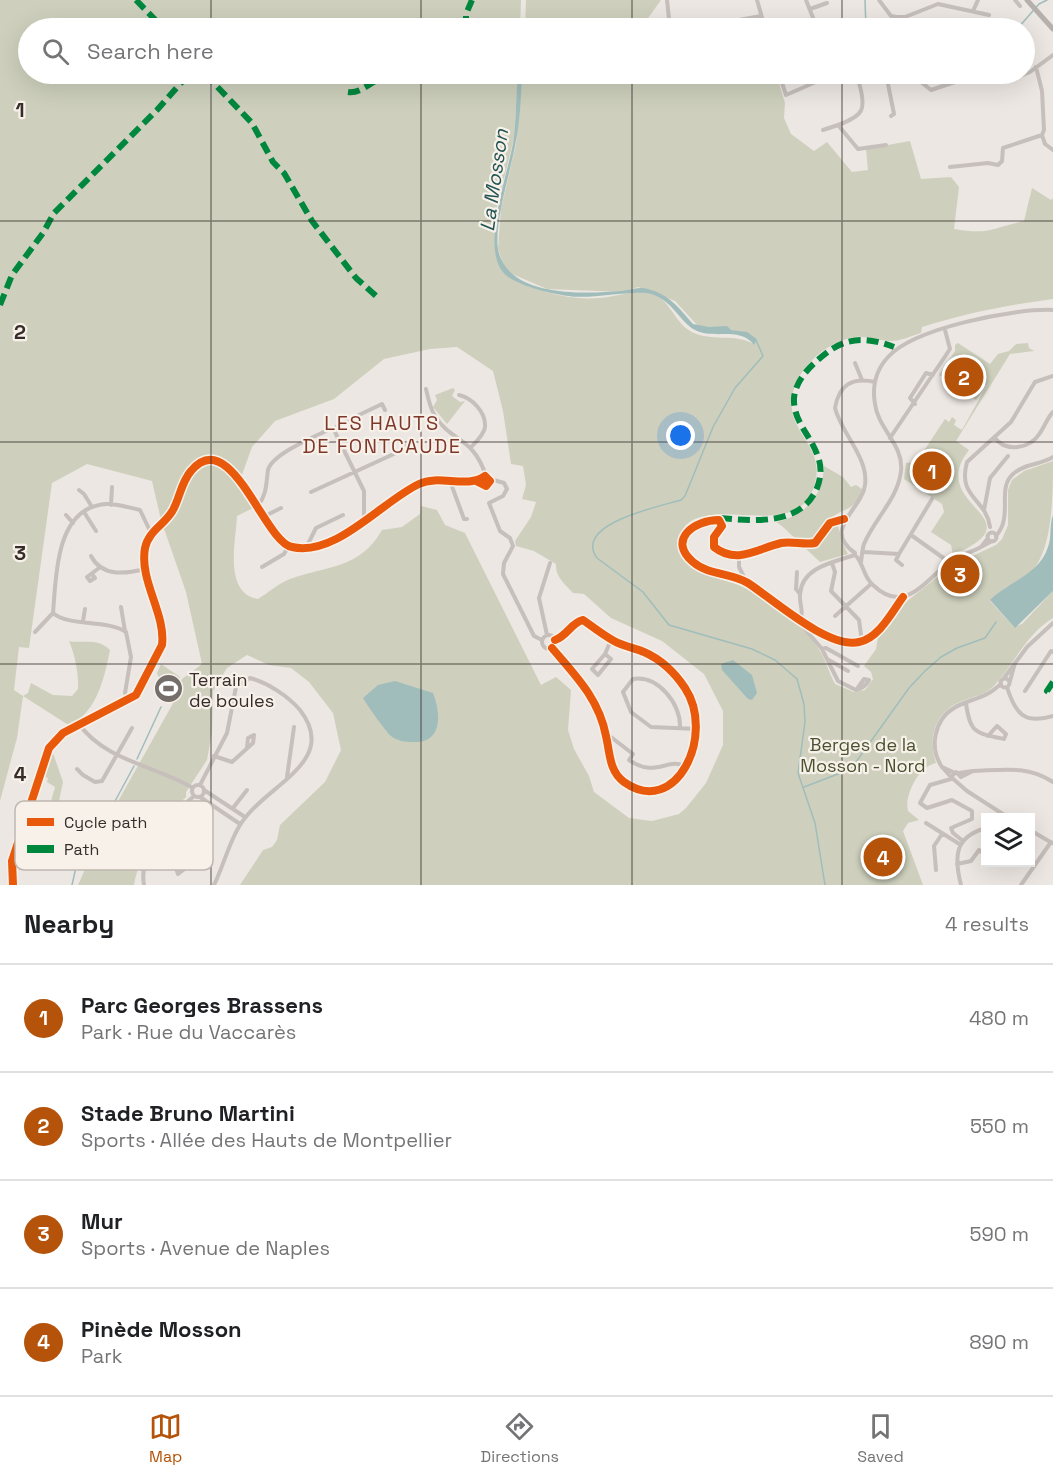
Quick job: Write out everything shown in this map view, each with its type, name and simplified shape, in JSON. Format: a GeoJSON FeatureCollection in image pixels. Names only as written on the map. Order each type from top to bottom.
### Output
{"type":"FeatureCollection","features":[{"type":"Feature","properties":{"kind":"street"},"geometry":{"type":"LineString","coordinates":[[667,0],[669,18]]}},
{"type":"Feature","properties":{"kind":"street"},"geometry":{"type":"LineString","coordinates":[[750,18],[761,16],[757,0]]}},
{"type":"Feature","properties":{"kind":"street"},"geometry":{"type":"LineString","coordinates":[[807,0],[813,18]]}},
{"type":"Feature","properties":{"kind":"street"},"geometry":{"type":"LineString","coordinates":[[879,0],[891,16],[896,17],[905,17],[938,4],[989,15]]}},
{"type":"Feature","properties":{"kind":"street"},"geometry":{"type":"LineString","coordinates":[[1015,0],[1020,6]]}},
{"type":"Feature","properties":{"kind":"street"},"geometry":{"type":"LineString","coordinates":[[1027,0],[1053,29]]}},
{"type":"Feature","properties":{"kind":"street"},"geometry":{"type":"LineString","coordinates":[[973,11],[976,1]]}},
{"type":"Feature","properties":{"kind":"street"},"geometry":{"type":"LineString","coordinates":[[810,9],[827,3]]}},
{"type":"Feature","properties":{"kind":"street"},"geometry":{"type":"LineString","coordinates":[[1053,55],[1036,68],[1042,91],[1044,130],[1042,135],[1045,144],[1053,150]]}},
{"type":"Feature","properties":{"kind":"street"},"geometry":{"type":"LineString","coordinates":[[782,84],[786,95],[811,84]]}},
{"type":"Feature","properties":{"kind":"street"},"geometry":{"type":"LineString","coordinates":[[823,130],[857,118],[860,114],[862,95],[859,84]]}},
{"type":"Feature","properties":{"kind":"street"},"geometry":{"type":"LineString","coordinates":[[888,84],[894,114],[891,116]]}},
{"type":"Feature","properties":{"kind":"street"},"geometry":{"type":"LineString","coordinates":[[925,84],[931,90],[949,84]]}},
{"type":"Feature","properties":{"kind":"street"},"geometry":{"type":"LineString","coordinates":[[838,125],[858,149],[886,145]]}},
{"type":"Feature","properties":{"kind":"street"},"geometry":{"type":"LineString","coordinates":[[950,166],[988,163],[998,165],[1002,161],[1003,148],[1042,135]]}},
{"type":"Feature","properties":{"kind":"street"},"geometry":{"type":"LineString","coordinates":[[903,597],[890,595],[871,584],[859,553],[900,478],[901,460],[877,415],[875,382],[884,363],[896,349],[992,315],[1053,310]]}},
{"type":"Feature","properties":{"kind":"street"},"geometry":{"type":"LineString","coordinates":[[890,438],[915,404],[950,347],[945,330]]}},
{"type":"Feature","properties":{"kind":"street"},"geometry":{"type":"LineString","coordinates":[[855,363],[862,380]]}},
{"type":"Feature","properties":{"kind":"street"},"geometry":{"type":"LineString","coordinates":[[992,536],[984,510],[968,492],[964,474],[972,454],[994,437],[1017,414],[1032,384],[1039,379],[1051,376],[1053,382]]}},
{"type":"Feature","properties":{"kind":"street"},"geometry":{"type":"LineString","coordinates":[[859,553],[844,543],[842,529],[844,519],[859,502],[866,482],[862,465],[839,422],[835,408],[839,393],[845,386],[862,380],[875,382]]}},
{"type":"Feature","properties":{"kind":"street"},"geometry":{"type":"LineString","coordinates":[[426,389],[436,418],[471,447],[484,464],[485,479]]}},
{"type":"Feature","properties":{"kind":"street"},"geometry":{"type":"LineString","coordinates":[[459,395],[477,406],[485,425],[483,433],[471,447]]}},
{"type":"Feature","properties":{"kind":"street"},"geometry":{"type":"LineString","coordinates":[[334,430],[338,425],[382,404],[385,410]]}},
{"type":"Feature","properties":{"kind":"street"},"geometry":{"type":"LineString","coordinates":[[994,437],[1004,446],[1026,445],[1039,435],[1053,412]]}},
{"type":"Feature","properties":{"kind":"street"},"geometry":{"type":"LineString","coordinates":[[258,506],[266,492],[270,466],[297,445],[330,429],[334,430]]}},
{"type":"Feature","properties":{"kind":"street"},"geometry":{"type":"LineString","coordinates":[[334,430],[364,491],[364,520]]}},
{"type":"Feature","properties":{"kind":"street"},"geometry":{"type":"LineString","coordinates":[[311,492],[401,449]]}},
{"type":"Feature","properties":{"kind":"street"},"geometry":{"type":"LineString","coordinates":[[984,510],[990,478],[1008,456]]}},
{"type":"Feature","properties":{"kind":"street"},"geometry":{"type":"LineString","coordinates":[[844,519],[830,523],[815,543],[783,543],[756,554],[739,555],[728,555],[714,547],[714,537],[722,526],[721,523],[710,520],[694,525],[686,534],[685,552],[691,560],[703,568],[747,583],[838,641],[862,642],[876,633],[903,597],[922,588],[949,562],[981,547],[1005,524],[1005,490],[1010,477],[1020,469],[1053,457]]}},
{"type":"Feature","properties":{"kind":"street"},"geometry":{"type":"LineString","coordinates":[[31,801],[45,756],[57,737],[140,690],[163,641],[145,569],[145,546],[151,533],[170,515],[191,470],[202,463],[216,462],[226,465],[258,506],[274,533],[288,547],[306,548],[339,538],[419,484],[432,480],[485,479],[504,483],[506,491],[503,496],[490,501],[489,506],[500,531],[510,538],[513,546],[504,563],[503,574],[534,636],[542,640],[545,648],[552,648],[589,692],[606,734],[613,768],[624,782],[635,787],[653,790],[667,786],[686,767],[692,755],[698,729],[693,702],[675,675],[649,654],[611,639],[581,620],[565,635],[555,640],[552,648]]}},
{"type":"Feature","properties":{"kind":"street"},"geometry":{"type":"LineString","coordinates":[[450,480],[464,519],[467,519]]}},
{"type":"Feature","properties":{"kind":"street"},"geometry":{"type":"LineString","coordinates":[[111,505],[112,487]]}},
{"type":"Feature","properties":{"kind":"street"},"geometry":{"type":"LineString","coordinates":[[79,490],[92,507]]}},
{"type":"Feature","properties":{"kind":"street"},"geometry":{"type":"LineString","coordinates":[[902,565],[896,560],[932,499]]}},
{"type":"Feature","properties":{"kind":"street"},"geometry":{"type":"LineString","coordinates":[[35,632],[53,614],[62,541],[73,523],[84,512],[92,507],[111,505],[140,510],[151,533]]}},
{"type":"Feature","properties":{"kind":"street"},"geometry":{"type":"LineString","coordinates":[[265,516],[281,508]]}},
{"type":"Feature","properties":{"kind":"street"},"geometry":{"type":"LineString","coordinates":[[84,512],[96,531]]}},
{"type":"Feature","properties":{"kind":"street"},"geometry":{"type":"LineString","coordinates":[[66,515],[73,523]]}},
{"type":"Feature","properties":{"kind":"street"},"geometry":{"type":"LineString","coordinates":[[306,548],[316,528],[343,515]]}},
{"type":"Feature","properties":{"kind":"street"},"geometry":{"type":"LineString","coordinates":[[911,535],[949,562]]}},
{"type":"Feature","properties":{"kind":"street"},"geometry":{"type":"LineString","coordinates":[[262,567],[284,554],[288,547]]}},
{"type":"Feature","properties":{"kind":"street"},"geometry":{"type":"LineString","coordinates":[[800,594],[811,572],[831,562],[859,553],[899,554]]}},
{"type":"Feature","properties":{"kind":"street"},"geometry":{"type":"LineString","coordinates":[[739,555],[739,567],[747,583]]}},
{"type":"Feature","properties":{"kind":"street"},"geometry":{"type":"LineString","coordinates":[[91,556],[99,568],[126,573],[145,569]]}},
{"type":"Feature","properties":{"kind":"street"},"geometry":{"type":"LineString","coordinates":[[831,562],[835,572],[831,591],[859,620],[862,642]]}},
{"type":"Feature","properties":{"kind":"street"},"geometry":{"type":"LineString","coordinates":[[550,563],[539,598],[547,634],[555,640]]}},
{"type":"Feature","properties":{"kind":"street"},"geometry":{"type":"LineString","coordinates":[[92,574],[99,568]]}},
{"type":"Feature","properties":{"kind":"street"},"geometry":{"type":"LineString","coordinates":[[797,572],[796,589],[800,594],[803,613],[799,622],[822,649],[838,681],[847,688],[857,689]]}},
{"type":"Feature","properties":{"kind":"street"},"geometry":{"type":"LineString","coordinates":[[835,616],[871,584]]}},
{"type":"Feature","properties":{"kind":"street"},"geometry":{"type":"LineString","coordinates":[[120,607],[131,657],[125,690],[127,699]]}},
{"type":"Feature","properties":{"kind":"street"},"geometry":{"type":"LineString","coordinates":[[82,621],[85,609]]}},
{"type":"Feature","properties":{"kind":"street"},"geometry":{"type":"LineString","coordinates":[[53,614],[67,620],[82,621],[124,631]]}},
{"type":"Feature","properties":{"kind":"street"},"geometry":{"type":"LineString","coordinates":[[943,780],[943,769],[935,747],[936,731],[949,712],[990,693],[1001,684],[1032,641],[1053,623]]}},
{"type":"Feature","properties":{"kind":"street"},"geometry":{"type":"LineString","coordinates":[[542,640],[547,634]]}},
{"type":"Feature","properties":{"kind":"street"},"geometry":{"type":"LineString","coordinates":[[605,654],[611,659],[598,675],[592,669],[605,654],[611,639]]}},
{"type":"Feature","properties":{"kind":"street"},"geometry":{"type":"LineString","coordinates":[[822,649],[826,648],[858,666]]}},
{"type":"Feature","properties":{"kind":"street"},"geometry":{"type":"LineString","coordinates":[[1025,691],[1051,651],[1053,652]]}},
{"type":"Feature","properties":{"kind":"street"},"geometry":{"type":"LineString","coordinates":[[827,659],[848,672]]}},
{"type":"Feature","properties":{"kind":"street"},"geometry":{"type":"LineString","coordinates":[[1006,687],[1017,660]]}},
{"type":"Feature","properties":{"kind":"street"},"geometry":{"type":"LineString","coordinates":[[1004,678],[1010,681]]}},
{"type":"Feature","properties":{"kind":"street"},"geometry":{"type":"LineString","coordinates":[[193,788],[200,785],[227,733],[236,687],[245,680],[255,680],[294,703],[312,734],[308,757],[245,816],[214,885]]}},
{"type":"Feature","properties":{"kind":"street"},"geometry":{"type":"LineString","coordinates":[[680,727],[678,711],[672,698],[649,681],[633,680],[623,692],[627,707],[646,724],[661,729],[680,727],[698,729]]}},
{"type":"Feature","properties":{"kind":"street"},"geometry":{"type":"LineString","coordinates":[[1001,684],[1006,687],[1019,713],[1034,720],[1053,716]]}},
{"type":"Feature","properties":{"kind":"street"},"geometry":{"type":"LineString","coordinates":[[966,703],[970,727],[988,736],[1004,740],[1006,734],[997,726],[988,736]]}},
{"type":"Feature","properties":{"kind":"street"},"geometry":{"type":"LineString","coordinates":[[80,724],[88,737],[138,766],[179,779],[193,788]]}},
{"type":"Feature","properties":{"kind":"street"},"geometry":{"type":"LineString","coordinates":[[287,778],[294,727]]}},
{"type":"Feature","properties":{"kind":"street"},"geometry":{"type":"LineString","coordinates":[[78,769],[82,776],[99,783],[132,728]]}},
{"type":"Feature","properties":{"kind":"street"},"geometry":{"type":"LineString","coordinates":[[606,734],[633,754],[629,760],[639,768],[655,769],[674,763],[686,767]]}},
{"type":"Feature","properties":{"kind":"street"},"geometry":{"type":"LineString","coordinates":[[214,756],[232,762],[247,748]]}},
{"type":"Feature","properties":{"kind":"street"},"geometry":{"type":"LineString","coordinates":[[962,843],[953,834],[951,827],[972,819],[972,811],[952,800],[927,808],[920,804],[920,798],[929,785],[972,771],[1016,768],[1037,773],[1053,783]]}},
{"type":"Feature","properties":{"kind":"street"},"geometry":{"type":"LineString","coordinates":[[943,769],[956,777],[967,791],[1001,813]]}},
{"type":"Feature","properties":{"kind":"street"},"geometry":{"type":"LineString","coordinates":[[200,785],[204,790],[245,816]]}},
{"type":"Feature","properties":{"kind":"street"},"geometry":{"type":"LineString","coordinates":[[193,788],[194,796]]}},
{"type":"Feature","properties":{"kind":"street"},"geometry":{"type":"LineString","coordinates":[[200,797],[204,790]]}},
{"type":"Feature","properties":{"kind":"street"},"geometry":{"type":"LineString","coordinates":[[233,808],[247,790]]}},
{"type":"Feature","properties":{"kind":"street"},"geometry":{"type":"LineString","coordinates":[[194,796],[206,801]]}},
{"type":"Feature","properties":{"kind":"street"},"geometry":{"type":"LineString","coordinates":[[188,801],[194,796]]}},
{"type":"Feature","properties":{"kind":"street"},"geometry":{"type":"LineString","coordinates":[[213,806],[240,824]]}},
{"type":"Feature","properties":{"kind":"street"},"geometry":{"type":"LineString","coordinates":[[926,823],[942,834],[962,843]]}},
{"type":"Feature","properties":{"kind":"street"},"geometry":{"type":"LineString","coordinates":[[961,885],[957,864],[962,843],[973,831],[981,829]]}},
{"type":"Feature","properties":{"kind":"street"},"geometry":{"type":"LineString","coordinates":[[1021,885],[1052,843],[1035,833]]}},
{"type":"Feature","properties":{"kind":"street"},"geometry":{"type":"LineString","coordinates":[[936,870],[934,846],[942,834]]}},
{"type":"Feature","properties":{"kind":"street"},"geometry":{"type":"LineString","coordinates":[[957,864],[970,861],[979,850],[981,851]]}},
{"type":"Feature","properties":{"kind":"street"},"geometry":{"type":"LineString","coordinates":[[13,885],[12,861],[15,851]]}},
{"type":"Feature","properties":{"kind":"street"},"geometry":{"type":"LineString","coordinates":[[144,885],[145,870]]}},
{"type":"Feature","properties":{"kind":"green space","name":"Berges de la Mosson - Nord"},"geometry":{"type":"Polygon","coordinates":[[[0,0],[521,0],[520,18],[18,18],[18,84],[517,84],[514,138],[496,211],[496,245],[503,272],[549,293],[574,298],[599,298],[639,292],[653,294],[660,297],[686,328],[707,337],[739,339],[754,344],[757,339],[743,332],[698,326],[675,301],[638,287],[622,292],[547,289],[512,274],[504,267],[498,248],[501,209],[516,144],[521,84],[779,84],[785,103],[784,118],[791,134],[814,151],[827,142],[852,172],[868,170],[866,149],[910,141],[921,179],[951,177],[959,187],[954,229],[983,231],[1024,221],[1032,188],[1051,200],[1053,198],[1053,299],[955,318],[922,327],[921,333],[898,340],[886,341],[855,337],[827,348],[806,366],[794,390],[792,402],[793,415],[813,452],[817,469],[809,498],[796,510],[779,515],[720,514],[702,517],[687,524],[681,533],[682,551],[690,565],[706,574],[751,591],[782,609],[795,619],[816,644],[835,684],[854,692],[865,690],[873,679],[871,672],[864,666],[876,649],[878,637],[901,606],[951,566],[996,545],[1002,539],[1008,525],[1008,490],[1012,480],[1024,471],[1053,461],[1053,489],[1048,535],[1039,561],[1032,571],[999,592],[990,601],[1014,627],[1022,624],[1053,591],[1053,618],[1027,642],[993,687],[951,707],[944,713],[935,728],[933,745],[936,763],[930,765],[919,775],[908,797],[908,811],[919,820],[908,823],[903,831],[923,885],[240,885],[263,850],[272,847],[277,840],[280,825],[325,782],[341,750],[333,713],[309,682],[291,668],[269,665],[247,655],[227,668],[213,691],[212,732],[207,760],[186,792],[186,797],[182,801],[118,801],[176,698],[172,695],[169,703],[157,673],[161,664],[180,677],[173,695],[182,679],[202,664],[186,592],[161,520],[152,481],[87,464],[52,483],[29,648],[19,647],[14,690],[23,696],[17,738],[0,801],[0,0]],[[457,347],[430,349],[384,359],[334,399],[275,421],[252,447],[238,486],[253,508],[237,516],[234,565],[240,587],[247,595],[258,599],[290,579],[353,559],[373,543],[382,530],[402,527],[420,514],[421,506],[437,510],[445,525],[465,533],[541,685],[556,677],[571,690],[568,730],[574,749],[589,776],[594,792],[629,818],[652,821],[679,814],[706,783],[723,745],[723,711],[704,674],[662,641],[611,618],[584,594],[573,593],[559,577],[556,564],[534,551],[516,546],[515,541],[531,517],[536,502],[522,499],[526,485],[523,466],[511,464],[503,411],[493,371],[457,347]]]}},
{"type":"Feature","properties":{"kind":"green space"},"geometry":{"type":"Polygon","coordinates":[[[526,0],[661,0],[648,18],[525,18],[526,0]]]}},
{"type":"Feature","properties":{"kind":"green space"},"geometry":{"type":"Polygon","coordinates":[[[958,343],[990,364],[998,354],[1009,351],[1016,344],[1028,343],[1029,348],[1034,351],[1010,354],[956,441],[969,450],[959,469],[960,485],[967,498],[985,520],[986,531],[977,542],[953,555],[951,545],[931,532],[944,512],[942,504],[904,479],[906,463],[917,461],[945,419],[949,422],[952,417],[956,420],[954,425],[962,430],[988,383],[976,400],[939,375],[958,343]]]}},
{"type":"Feature","properties":{"kind":"green space"},"geometry":{"type":"Polygon","coordinates":[[[453,388],[455,390],[452,396],[460,402],[465,401],[447,424],[433,407],[437,400],[435,395],[453,388]]]}},
{"type":"Feature","properties":{"kind":"green space"},"geometry":{"type":"Polygon","coordinates":[[[824,466],[843,477],[851,487],[856,485],[862,489],[856,502],[829,520],[815,540],[802,541],[776,522],[796,515],[810,503],[820,487],[824,466]]]}},
{"type":"Feature","properties":{"kind":"green space"},"geometry":{"type":"Polygon","coordinates":[[[837,522],[848,554],[820,562],[804,547],[820,541],[828,529],[837,522]]]}},
{"type":"Feature","properties":{"kind":"green space"},"geometry":{"type":"Polygon","coordinates":[[[69,641],[91,642],[105,646],[110,650],[98,692],[87,711],[70,726],[23,696],[28,693],[31,683],[53,695],[72,696],[78,689],[78,683],[76,663],[69,641]]]}},
{"type":"Feature","properties":{"kind":"green space"},"geometry":{"type":"Polygon","coordinates":[[[53,753],[63,782],[59,801],[51,801],[55,787],[47,782],[48,778],[45,777],[53,753]]]}},
{"type":"Feature","properties":{"kind":"green space"},"geometry":{"type":"Polygon","coordinates":[[[85,870],[138,870],[134,885],[78,885],[85,870]]]}},
{"type":"Feature","properties":{"kind":"water","name":"La Mosson"},"geometry":{"type":"Polygon","coordinates":[[[517,84],[522,84],[518,128],[500,213],[497,239],[504,265],[516,277],[531,285],[568,292],[648,289],[668,298],[693,324],[709,327],[727,326],[731,330],[747,332],[757,339],[754,345],[742,336],[702,333],[695,330],[661,298],[647,293],[590,297],[562,295],[523,285],[507,276],[496,258],[494,242],[499,205],[514,137],[517,84]]]}},
{"type":"Feature","properties":{"kind":"water"},"geometry":{"type":"Polygon","coordinates":[[[1053,515],[1053,591],[1015,628],[990,600],[1031,571],[1044,557],[1049,543],[1053,515]]]}},
{"type":"Feature","properties":{"kind":"water"},"geometry":{"type":"Polygon","coordinates":[[[733,660],[752,675],[757,693],[752,700],[748,699],[722,670],[721,664],[733,660]]]}},
{"type":"Feature","properties":{"kind":"water"},"geometry":{"type":"Polygon","coordinates":[[[395,681],[433,693],[438,718],[435,733],[430,738],[413,742],[393,738],[363,698],[378,685],[395,681]]]}},
{"type":"Feature","properties":{"kind":"waterway"},"geometry":{"type":"LineString","coordinates":[[865,0],[866,18]]}},
{"type":"Feature","properties":{"kind":"waterway"},"geometry":{"type":"LineString","coordinates":[[1027,18],[1039,4],[1047,0]]}},
{"type":"Feature","properties":{"kind":"waterway","name":"La Mosson"},"geometry":{"type":"LineString","coordinates":[[756,340],[763,356],[735,388],[713,427],[685,496],[681,500],[639,512],[607,526],[597,535],[593,546],[597,558],[643,592],[669,625],[752,649],[775,660],[797,679],[804,704],[805,722],[798,773],[815,823],[825,885]]}},
{"type":"Feature","properties":{"kind":"waterway"},"geometry":{"type":"LineString","coordinates":[[804,787],[851,769],[909,688],[925,671],[941,657],[957,648],[985,638],[996,622]]}},
{"type":"Feature","properties":{"kind":"waterway"},"geometry":{"type":"LineString","coordinates":[[137,759],[161,707]]}},
{"type":"Feature","properties":{"kind":"waterway"},"geometry":{"type":"LineString","coordinates":[[115,801],[134,766]]}},
{"type":"Feature","properties":{"kind":"waterway"},"geometry":{"type":"LineString","coordinates":[[72,885],[75,870]]}},
{"type":"Feature","properties":{"kind":"marked path"},"geometry":{"type":"LineString","coordinates":[[136,0],[153,18]]}},
{"type":"Feature","properties":{"kind":"marked path"},"geometry":{"type":"LineString","coordinates":[[466,18],[472,0]]}},
{"type":"Feature","properties":{"kind":"marked path"},"geometry":{"type":"LineString","coordinates":[[0,305],[12,275],[43,233],[54,213],[180,84]]}},
{"type":"Feature","properties":{"kind":"marked path"},"geometry":{"type":"LineString","coordinates":[[215,84],[252,123],[273,162],[284,173],[312,221],[356,278],[376,296]]}},
{"type":"Feature","properties":{"kind":"marked path"},"geometry":{"type":"LineString","coordinates":[[348,92],[358,91],[371,84]]}},
{"type":"Feature","properties":{"kind":"marked path"},"geometry":{"type":"LineString","coordinates":[[720,518],[747,520],[775,518],[800,509],[810,500],[817,488],[820,469],[815,449],[794,407],[798,384],[817,361],[837,346],[852,341],[868,340],[894,347]]}},
{"type":"Feature","properties":{"kind":"marked path"},"geometry":{"type":"LineString","coordinates":[[1053,682],[1047,691],[1053,695]]}},
{"type":"Feature","properties":{"kind":"cycle path"},"geometry":{"type":"LineString","coordinates":[[32,801],[49,748],[63,733],[136,695],[162,645],[160,621],[146,573],[145,548],[150,536],[171,514],[185,479],[191,471],[206,461],[220,462],[233,473],[281,540],[292,547],[309,548],[342,536],[419,484],[435,480],[470,481],[485,476],[490,481],[486,486],[476,481]]}},
{"type":"Feature","properties":{"kind":"cycle path"},"geometry":{"type":"LineString","coordinates":[[844,519],[830,523],[815,543],[781,543],[739,555],[731,555],[714,547],[714,537],[722,526],[719,520],[710,521],[693,527],[683,539],[683,546],[686,554],[699,566],[748,583],[802,622],[832,638],[846,642],[859,642],[873,635],[884,624],[903,597]]}},
{"type":"Feature","properties":{"kind":"cycle path"},"geometry":{"type":"LineString","coordinates":[[552,648],[578,678],[592,699],[603,723],[611,761],[619,778],[643,791],[660,790],[674,781],[686,766],[693,748],[696,728],[693,707],[685,688],[677,677],[656,658],[614,641],[583,620],[555,640]]}},
{"type":"Feature","properties":{"kind":"cycle path"},"geometry":{"type":"LineString","coordinates":[[13,885],[12,861],[15,852]]}},
{"type":"Feature","properties":{"kind":"place","name":"Stade Bruno Martini"},"geometry":{"type":"Point","coordinates":[964,377]}},
{"type":"Feature","properties":{"kind":"place","name":"Parc Georges Brassens"},"geometry":{"type":"Point","coordinates":[932,471]}},
{"type":"Feature","properties":{"kind":"place","name":"Mur"},"geometry":{"type":"Point","coordinates":[960,574]}},
{"type":"Feature","properties":{"kind":"place","name":"Terrain de boules"},"geometry":{"type":"Point","coordinates":[168,689]}},
{"type":"Feature","properties":{"kind":"place","name":"Pinède Mosson"},"geometry":{"type":"Point","coordinates":[883,857]}},
{"type":"Feature","properties":{"kind":"district","name":"LES HAUTS DE FONTCAUDE"},"geometry":{"type":"Point","coordinates":[382,434]}}]}
